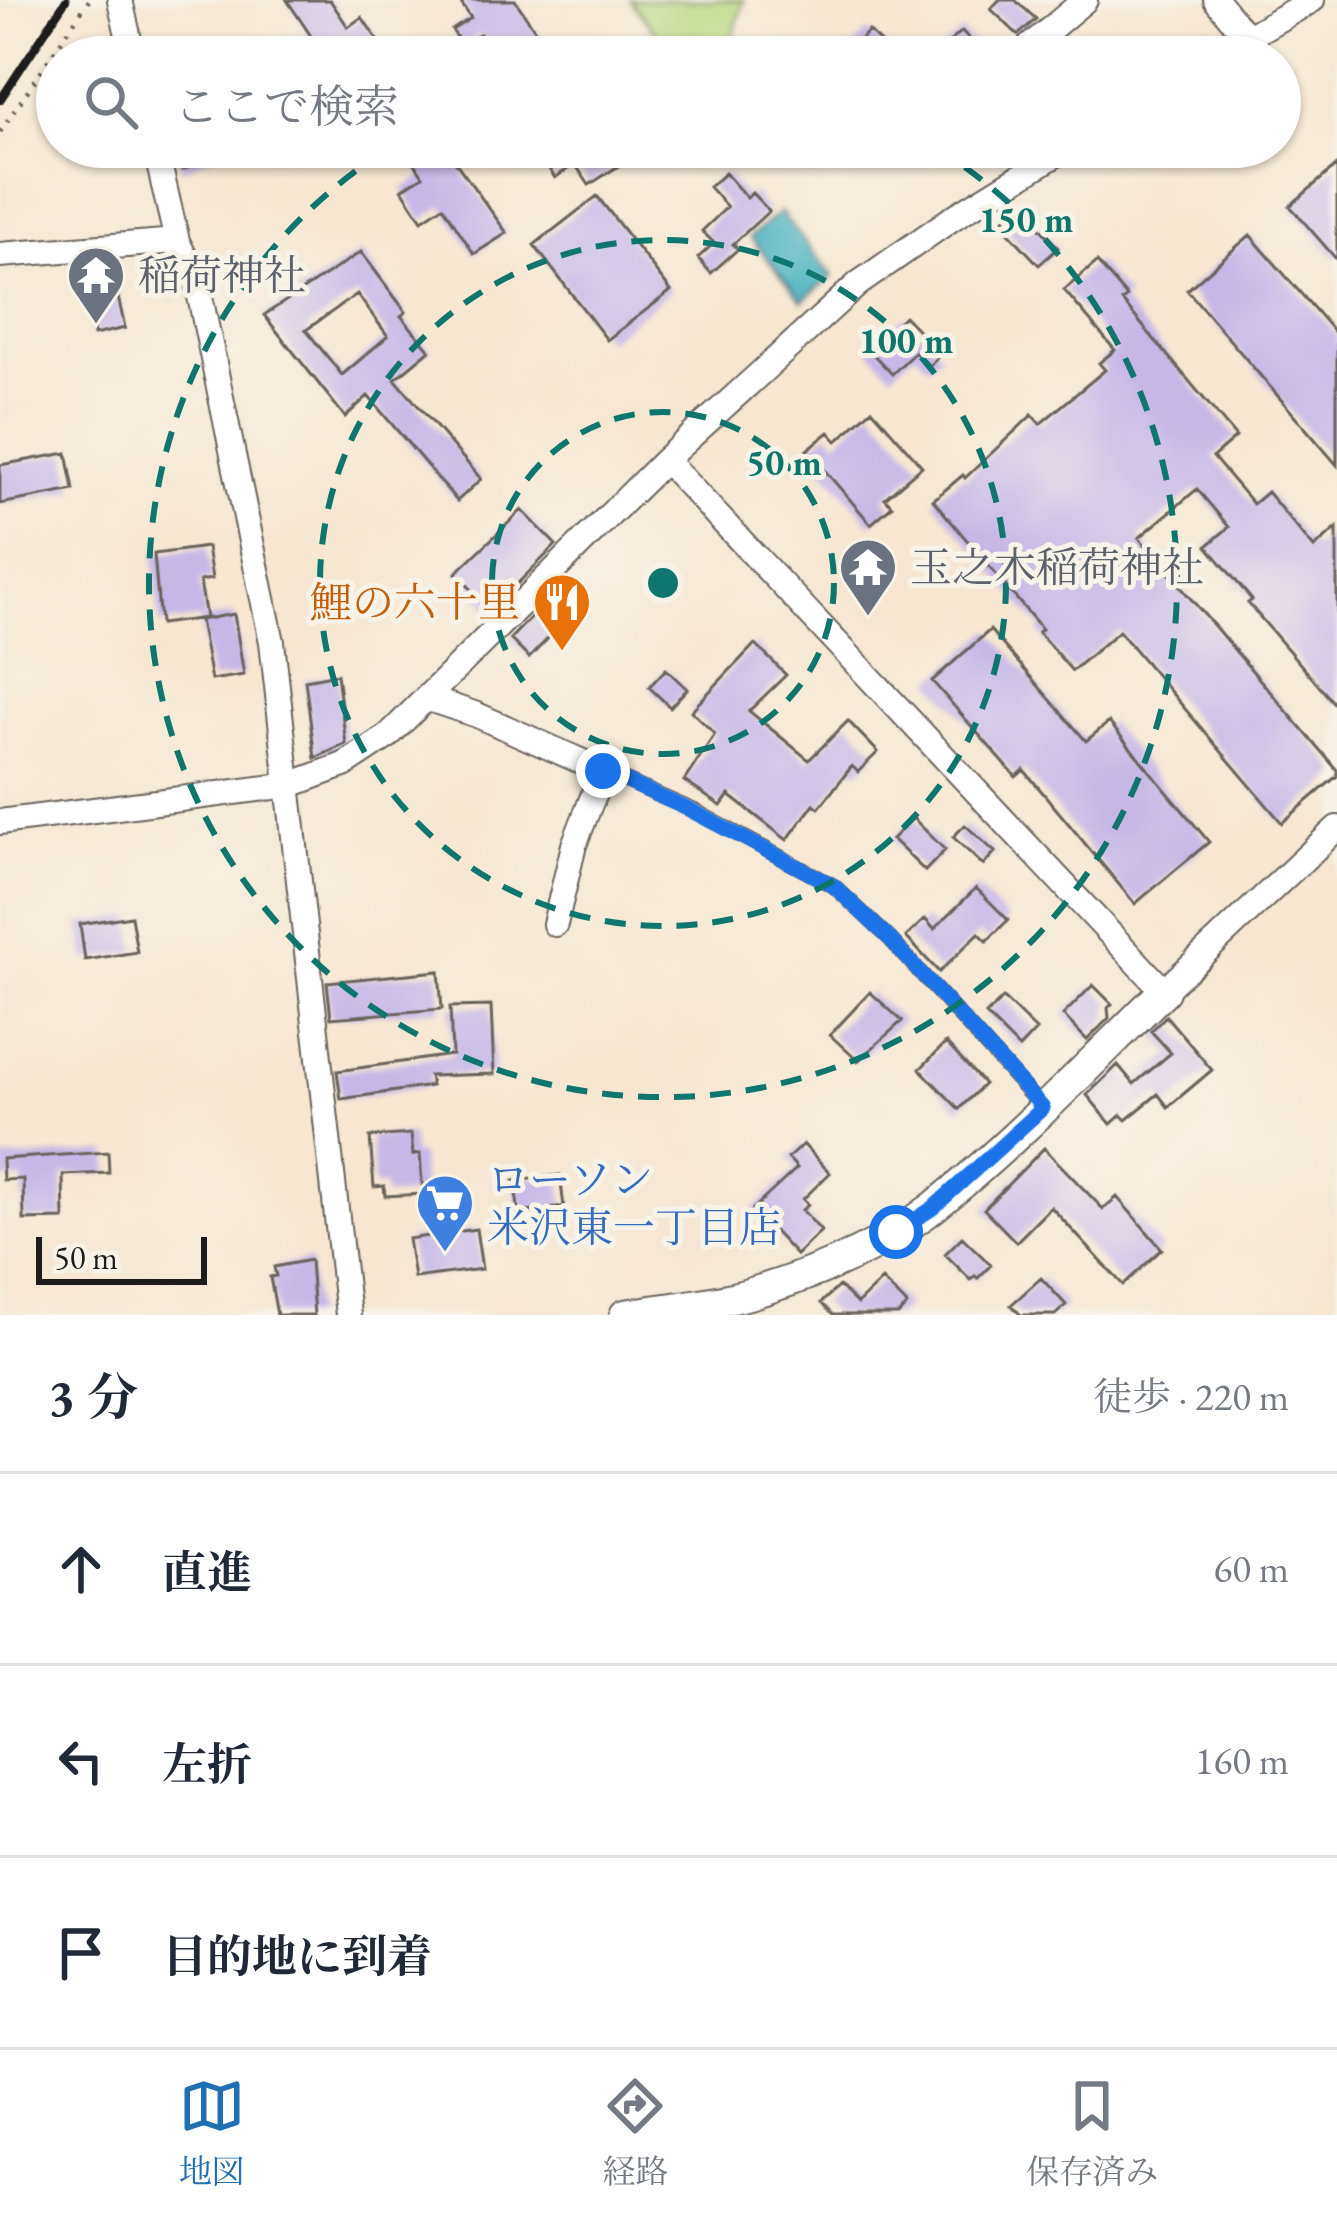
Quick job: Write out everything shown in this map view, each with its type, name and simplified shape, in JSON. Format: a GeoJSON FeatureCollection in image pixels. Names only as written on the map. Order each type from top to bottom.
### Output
{"type":"FeatureCollection","features":[{"type":"Feature","properties":{"kind":"street"},"geometry":{"type":"LineString","coordinates":[[120,0],[129,36]]}},
{"type":"Feature","properties":{"kind":"street"},"geometry":{"type":"LineString","coordinates":[[1042,36],[1085,0]]}},
{"type":"Feature","properties":{"kind":"street"},"geometry":{"type":"LineString","coordinates":[[1216,0],[1246,36],[1312,0]]}},
{"type":"Feature","properties":{"kind":"street"},"geometry":{"type":"LineString","coordinates":[[159,168],[177,241],[197,281],[272,642],[348,1315]]}},
{"type":"Feature","properties":{"kind":"street"},"geometry":{"type":"LineString","coordinates":[[0,822],[290,785],[344,765],[388,736],[665,460],[858,284],[1033,168]]}},
{"type":"Feature","properties":{"kind":"street"},"geometry":{"type":"LineString","coordinates":[[0,255],[177,241]]}},
{"type":"Feature","properties":{"kind":"street"},"geometry":{"type":"LineString","coordinates":[[665,460],[1164,991]]}},
{"type":"Feature","properties":{"kind":"street"},"geometry":{"type":"LineString","coordinates":[[426,698],[603,771],[574,845],[555,924]]}},
{"type":"Feature","properties":{"kind":"street"},"geometry":{"type":"LineString","coordinates":[[625,1315],[746,1295],[862,1250],[933,1208],[1337,828]]}},
{"type":"Feature","properties":{"kind":"lane"},"geometry":{"type":"LineString","coordinates":[[603,771],[694,812],[834,886],[890,939],[1043,1108]]}},
{"type":"Feature","properties":{"kind":"path"},"geometry":{"type":"LineString","coordinates":[[63,36],[89,0]]}},
{"type":"Feature","properties":{"kind":"path"},"geometry":{"type":"LineString","coordinates":[[0,132],[36,73]]}},
{"type":"Feature","properties":{"kind":"green space"},"geometry":{"type":"Polygon","coordinates":[[[630,0],[744,0],[733,36],[658,36],[630,0]]]}},
{"type":"Feature","properties":{"kind":"water"},"geometry":{"type":"Polygon","coordinates":[[[780,212],[833,276],[802,301],[750,237],[780,212]]]}},
{"type":"Feature","properties":{"kind":"building"},"geometry":{"type":"Polygon","coordinates":[[[287,0],[330,0],[348,27],[362,17],[375,36],[311,36],[287,0]]]}},
{"type":"Feature","properties":{"kind":"building"},"geometry":{"type":"Polygon","coordinates":[[[459,0],[515,0],[539,36],[456,36],[452,30],[471,18],[459,0]]]}},
{"type":"Feature","properties":{"kind":"building"},"geometry":{"type":"Polygon","coordinates":[[[999,0],[1015,0],[1036,19],[1018,35],[991,9],[999,0]]]}},
{"type":"Feature","properties":{"kind":"building"},"geometry":{"type":"Polygon","coordinates":[[[1337,165],[1337,260],[1290,206],[1337,165]]]}},
{"type":"Feature","properties":{"kind":"building"},"geometry":{"type":"Polygon","coordinates":[[[418,168],[460,168],[507,233],[474,254],[443,206],[422,220],[402,189],[423,176],[418,168]]]}},
{"type":"Feature","properties":{"kind":"building"},"geometry":{"type":"Polygon","coordinates":[[[548,168],[569,168],[555,178],[548,168]]]}},
{"type":"Feature","properties":{"kind":"building"},"geometry":{"type":"Polygon","coordinates":[[[578,168],[615,168],[589,185],[578,168]]]}},
{"type":"Feature","properties":{"kind":"building"},"geometry":{"type":"Polygon","coordinates":[[[725,173],[747,198],[752,193],[769,211],[733,244],[738,249],[711,273],[698,258],[714,243],[702,231],[727,207],[709,187],[725,173]]]}},
{"type":"Feature","properties":{"kind":"building"},"geometry":{"type":"Polygon","coordinates":[[[597,196],[671,291],[607,340],[534,245],[597,196]]]}},
{"type":"Feature","properties":{"kind":"building"},"geometry":{"type":"Polygon","coordinates":[[[1019,205],[1058,248],[1039,265],[1000,223],[1019,205]]]}},
{"type":"Feature","properties":{"kind":"building"},"geometry":{"type":"Polygon","coordinates":[[[1250,235],[1337,335],[1337,465],[1187,290],[1250,235]]]}},
{"type":"Feature","properties":{"kind":"building"},"geometry":{"type":"Polygon","coordinates":[[[361,252],[406,312],[401,316],[430,350],[395,379],[481,479],[457,501],[368,396],[345,417],[264,315],[361,252]],[[357,294],[306,330],[342,375],[388,336],[357,294]]]}},
{"type":"Feature","properties":{"kind":"building"},"geometry":{"type":"Polygon","coordinates":[[[1097,262],[1127,297],[1122,301],[1236,437],[1213,457],[1253,504],[1267,492],[1314,548],[1337,528],[1337,707],[1248,603],[1252,600],[1207,546],[1229,527],[1197,489],[1139,538],[1337,770],[1337,776],[1282,823],[1119,631],[1072,671],[933,500],[963,475],[965,478],[1032,415],[1040,424],[1105,370],[1099,363],[1115,350],[1064,290],[1097,262]]]}},
{"type":"Feature","properties":{"kind":"building"},"geometry":{"type":"Polygon","coordinates":[[[112,270],[125,328],[94,335],[84,276],[112,270]]]}},
{"type":"Feature","properties":{"kind":"building"},"geometry":{"type":"Polygon","coordinates":[[[904,316],[941,354],[929,366],[915,352],[892,374],[869,350],[904,316]]]}},
{"type":"Feature","properties":{"kind":"building"},"geometry":{"type":"Polygon","coordinates":[[[872,409],[922,466],[885,498],[892,506],[871,524],[807,450],[829,432],[837,441],[872,409]]]}},
{"type":"Feature","properties":{"kind":"building"},"geometry":{"type":"Polygon","coordinates":[[[67,453],[74,490],[0,504],[0,465],[67,453]]]}},
{"type":"Feature","properties":{"kind":"building"},"geometry":{"type":"Polygon","coordinates":[[[522,510],[556,545],[491,610],[456,573],[522,510]]]}},
{"type":"Feature","properties":{"kind":"building"},"geometry":{"type":"Polygon","coordinates":[[[207,547],[212,579],[200,581],[206,618],[160,624],[154,554],[207,547]]]}},
{"type":"Feature","properties":{"kind":"building"},"geometry":{"type":"Polygon","coordinates":[[[537,611],[556,630],[529,658],[510,639],[537,611]]]}},
{"type":"Feature","properties":{"kind":"building"},"geometry":{"type":"Polygon","coordinates":[[[234,614],[244,675],[211,680],[200,620],[234,614]]]}},
{"type":"Feature","properties":{"kind":"building"},"geometry":{"type":"Polygon","coordinates":[[[990,630],[1086,741],[1109,722],[1209,842],[1135,904],[1024,770],[1016,777],[932,681],[990,630]]]}},
{"type":"Feature","properties":{"kind":"building"},"geometry":{"type":"Polygon","coordinates":[[[755,644],[786,675],[749,711],[809,760],[848,721],[878,752],[858,772],[852,766],[787,840],[729,795],[721,806],[684,781],[715,734],[691,711],[755,644]]]}},
{"type":"Feature","properties":{"kind":"building"},"geometry":{"type":"Polygon","coordinates":[[[666,669],[687,689],[670,707],[649,687],[666,669]]]}},
{"type":"Feature","properties":{"kind":"building"},"geometry":{"type":"Polygon","coordinates":[[[337,674],[346,744],[315,758],[305,680],[337,674]]]}},
{"type":"Feature","properties":{"kind":"building"},"geometry":{"type":"Polygon","coordinates":[[[913,818],[945,850],[925,871],[892,839],[913,818]]]}},
{"type":"Feature","properties":{"kind":"building"},"geometry":{"type":"Polygon","coordinates":[[[965,825],[995,852],[983,865],[953,837],[965,825]]]}},
{"type":"Feature","properties":{"kind":"building"},"geometry":{"type":"Polygon","coordinates":[[[976,888],[1008,920],[987,941],[979,933],[939,972],[906,937],[925,919],[934,929],[976,888]]]}},
{"type":"Feature","properties":{"kind":"building"},"geometry":{"type":"Polygon","coordinates":[[[131,916],[137,952],[85,960],[80,924],[131,916]]]}},
{"type":"Feature","properties":{"kind":"building"},"geometry":{"type":"Polygon","coordinates":[[[439,971],[442,1009],[331,1018],[327,982],[439,971]]]}},
{"type":"Feature","properties":{"kind":"building"},"geometry":{"type":"Polygon","coordinates":[[[1093,985],[1112,1004],[1109,1018],[1087,1040],[1063,1015],[1093,985]]]}},
{"type":"Feature","properties":{"kind":"building"},"geometry":{"type":"Polygon","coordinates":[[[870,992],[902,1021],[858,1061],[830,1035],[870,992]]]}},
{"type":"Feature","properties":{"kind":"building"},"geometry":{"type":"Polygon","coordinates":[[[1003,998],[1036,1030],[1019,1048],[986,1015],[1003,998]]]}},
{"type":"Feature","properties":{"kind":"building"},"geometry":{"type":"Polygon","coordinates":[[[491,1006],[494,1074],[429,1076],[431,1086],[341,1099],[337,1071],[452,1055],[450,1007],[491,1006]]]}},
{"type":"Feature","properties":{"kind":"building"},"geometry":{"type":"Polygon","coordinates":[[[1166,1016],[1212,1070],[1168,1107],[1158,1094],[1126,1120],[1121,1115],[1111,1124],[1087,1095],[1118,1065],[1134,1084],[1171,1053],[1151,1031],[1166,1016]]]}},
{"type":"Feature","properties":{"kind":"building"},"geometry":{"type":"Polygon","coordinates":[[[946,1043],[984,1084],[959,1109],[920,1069],[946,1043]]]}},
{"type":"Feature","properties":{"kind":"building"},"geometry":{"type":"Polygon","coordinates":[[[411,1134],[413,1155],[420,1154],[423,1194],[385,1196],[384,1186],[374,1187],[370,1137],[411,1134]]]}},
{"type":"Feature","properties":{"kind":"building"},"geometry":{"type":"Polygon","coordinates":[[[803,1144],[830,1173],[803,1199],[808,1205],[802,1210],[821,1231],[796,1255],[753,1209],[797,1168],[788,1158],[803,1144]]]}},
{"type":"Feature","properties":{"kind":"building"},"geometry":{"type":"Polygon","coordinates":[[[1044,1148],[1103,1209],[1117,1197],[1162,1249],[1123,1285],[1051,1207],[1016,1242],[984,1209],[1044,1148]]]}},
{"type":"Feature","properties":{"kind":"building"},"geometry":{"type":"Polygon","coordinates":[[[108,1152],[109,1173],[63,1175],[64,1219],[24,1220],[23,1179],[3,1180],[2,1159],[108,1152]]]}},
{"type":"Feature","properties":{"kind":"building"},"geometry":{"type":"Polygon","coordinates":[[[560,1175],[564,1207],[519,1213],[514,1181],[560,1175]]]}},
{"type":"Feature","properties":{"kind":"building","name":"ローソン 米沢東一丁目店"},"geometry":{"type":"Polygon","coordinates":[[[476,1229],[482,1269],[414,1278],[408,1239],[476,1229]]]}},
{"type":"Feature","properties":{"kind":"building"},"geometry":{"type":"Polygon","coordinates":[[[962,1237],[991,1265],[978,1278],[971,1280],[945,1254],[962,1237]]]}},
{"type":"Feature","properties":{"kind":"building"},"geometry":{"type":"Polygon","coordinates":[[[310,1260],[314,1315],[277,1315],[270,1277],[276,1276],[274,1267],[310,1260]]]}},
{"type":"Feature","properties":{"kind":"building"},"geometry":{"type":"Polygon","coordinates":[[[1041,1278],[1066,1305],[1055,1315],[1021,1315],[1011,1305],[1041,1278]]]}},
{"type":"Feature","properties":{"kind":"building"},"geometry":{"type":"Polygon","coordinates":[[[882,1280],[907,1305],[898,1315],[833,1315],[821,1303],[839,1286],[857,1304],[882,1280]]]}},
{"type":"Feature","properties":{"kind":"railway"},"geometry":{"type":"LineString","coordinates":[[42,36],[66,0]]}},
{"type":"Feature","properties":{"kind":"railway"},"geometry":{"type":"LineString","coordinates":[[0,100],[36,45]]}},
{"type":"Feature","properties":{"kind":"place","name":"稲荷神社"},"geometry":{"type":"Point","coordinates":[96,326]}},
{"type":"Feature","properties":{"kind":"place","name":"玉之木稲荷神社"},"geometry":{"type":"Point","coordinates":[868,618]}},
{"type":"Feature","properties":{"kind":"place","name":"鯉の六十里"},"geometry":{"type":"Point","coordinates":[562,653]}},
{"type":"Feature","properties":{"kind":"place","name":"ローソン 米沢東一丁目店"},"geometry":{"type":"Point","coordinates":[445,1254]}},
{"type":"Feature","properties":{"kind":"route"},"geometry":{"type":"LineString","coordinates":[[603,771],[694,812],[834,886],[890,939],[1043,1108],[933,1208],[896,1232]]}}]}
